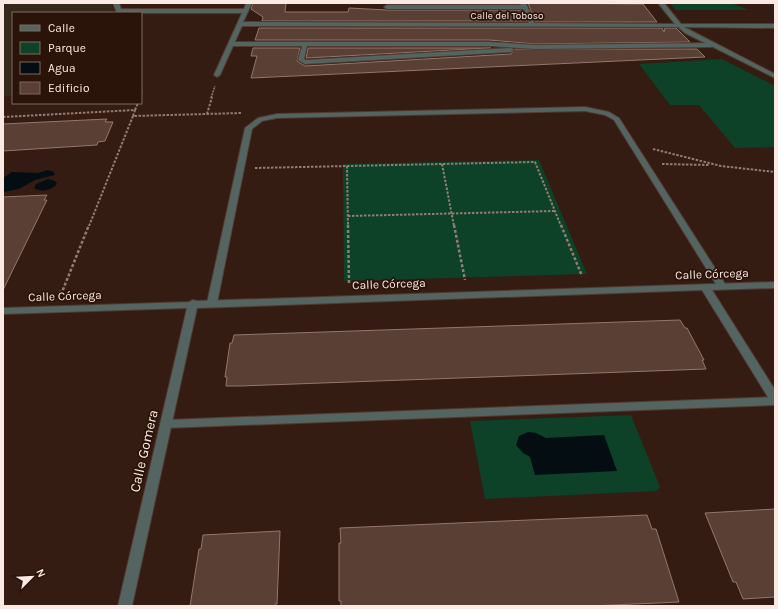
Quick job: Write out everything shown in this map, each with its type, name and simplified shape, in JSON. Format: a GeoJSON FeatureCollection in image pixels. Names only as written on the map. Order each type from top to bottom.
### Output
{"type":"FeatureCollection","features":[{"type":"Feature","properties":{"kind":"street"},"geometry":{"type":"LineString","coordinates":[[116,3],[119,11],[245,11]]}},
{"type":"Feature","properties":{"kind":"street"},"geometry":{"type":"LineString","coordinates":[[217,75],[249,3]]}},
{"type":"Feature","properties":{"kind":"street"},"geometry":{"type":"LineString","coordinates":[[661,3],[679,25],[687,32],[775,76]]}},
{"type":"Feature","properties":{"kind":"street"},"geometry":{"type":"LineString","coordinates":[[387,25],[387,10],[524,5],[532,25]]}},
{"type":"Feature","properties":{"kind":"street","name":"Calle del Toboso"},"geometry":{"type":"LineString","coordinates":[[239,24],[775,26]]}},
{"type":"Feature","properties":{"kind":"street"},"geometry":{"type":"LineString","coordinates":[[231,44],[489,44],[535,48]]}},
{"type":"Feature","properties":{"kind":"street"},"geometry":{"type":"LineString","coordinates":[[306,44],[301,60],[305,62],[493,53],[535,48],[711,45]]}},
{"type":"Feature","properties":{"kind":"street"},"geometry":{"type":"LineString","coordinates":[[212,303],[249,128],[260,119],[277,116],[585,109],[607,113],[617,119],[722,287]]}},
{"type":"Feature","properties":{"kind":"street","name":"Calle Córcega"},"geometry":{"type":"LineString","coordinates":[[3,311],[193,303],[775,285]]}},
{"type":"Feature","properties":{"kind":"street"},"geometry":{"type":"LineString","coordinates":[[166,424],[775,400],[705,287]]}},
{"type":"Feature","properties":{"kind":"street","name":"Calle Gomera"},"geometry":{"type":"LineString","coordinates":[[125,606],[193,303]]}},
{"type":"Feature","properties":{"kind":"path"},"geometry":{"type":"LineString","coordinates":[[207,114],[216,84]]}},
{"type":"Feature","properties":{"kind":"path"},"geometry":{"type":"LineString","coordinates":[[62,292],[138,104]]}},
{"type":"Feature","properties":{"kind":"path"},"geometry":{"type":"LineString","coordinates":[[3,117],[135,110]]}},
{"type":"Feature","properties":{"kind":"path"},"geometry":{"type":"LineString","coordinates":[[133,116],[242,113]]}},
{"type":"Feature","properties":{"kind":"path"},"geometry":{"type":"LineString","coordinates":[[649,148],[724,168],[761,168],[774,171]]}},
{"type":"Feature","properties":{"kind":"path"},"geometry":{"type":"LineString","coordinates":[[250,168],[535,162],[582,277]]}},
{"type":"Feature","properties":{"kind":"path"},"geometry":{"type":"LineString","coordinates":[[442,164],[466,280],[458,280]]}},
{"type":"Feature","properties":{"kind":"path"},"geometry":{"type":"LineString","coordinates":[[655,164],[711,165]]}},
{"type":"Feature","properties":{"kind":"path"},"geometry":{"type":"LineString","coordinates":[[342,284],[349,284],[348,166]]}},
{"type":"Feature","properties":{"kind":"path"},"geometry":{"type":"LineString","coordinates":[[348,216],[555,211]]}},
{"type":"Feature","properties":{"kind":"path"},"geometry":{"type":"LineString","coordinates":[[574,277],[589,276]]}},
{"type":"Feature","properties":{"kind":"shaded area"},"geometry":{"type":"Polygon","coordinates":[[[3,3],[111,3],[115,12],[12,12],[12,96],[3,96],[3,3]]]}},
{"type":"Feature","properties":{"kind":"green space"},"geometry":{"type":"Polygon","coordinates":[[[670,3],[731,3],[749,10],[676,10],[670,3]]]}},
{"type":"Feature","properties":{"kind":"green space"},"geometry":{"type":"Polygon","coordinates":[[[392,46],[486,46],[488,51],[391,56],[392,46]]]}},
{"type":"Feature","properties":{"kind":"green space"},"geometry":{"type":"Polygon","coordinates":[[[722,59],[775,86],[775,147],[735,148],[699,105],[670,105],[639,64],[722,59]]]}},
{"type":"Feature","properties":{"kind":"green space"},"geometry":{"type":"Polygon","coordinates":[[[539,160],[587,274],[344,281],[343,164],[539,160]]]}},
{"type":"Feature","properties":{"kind":"green space"},"geometry":{"type":"Polygon","coordinates":[[[631,415],[660,487],[656,491],[485,499],[470,421],[631,415]]]}},
{"type":"Feature","properties":{"kind":"water"},"geometry":{"type":"Polygon","coordinates":[[[48,170],[54,172],[55,175],[35,180],[19,189],[3,192],[3,178],[12,172],[38,173],[48,170]]]}},
{"type":"Feature","properties":{"kind":"water"},"geometry":{"type":"Polygon","coordinates":[[[48,179],[55,181],[57,184],[46,190],[37,190],[34,188],[36,184],[48,179]]]}},
{"type":"Feature","properties":{"kind":"water"},"geometry":{"type":"Polygon","coordinates":[[[528,432],[536,433],[546,438],[604,435],[617,471],[535,475],[530,457],[523,453],[516,445],[519,436],[528,432]]]}},
{"type":"Feature","properties":{"kind":"building"},"geometry":{"type":"Polygon","coordinates":[[[253,3],[286,3],[285,12],[348,12],[349,8],[387,10],[522,10],[527,21],[262,21],[263,17],[251,9],[253,3]]]}},
{"type":"Feature","properties":{"kind":"building"},"geometry":{"type":"Polygon","coordinates":[[[528,3],[643,4],[657,22],[535,22],[528,3]]]}},
{"type":"Feature","properties":{"kind":"building"},"geometry":{"type":"Polygon","coordinates":[[[259,28],[662,28],[664,32],[665,28],[676,28],[690,42],[535,44],[489,40],[255,40],[259,28]]]}},
{"type":"Feature","properties":{"kind":"building"},"geometry":{"type":"Polygon","coordinates":[[[253,48],[300,48],[297,61],[305,66],[511,54],[515,49],[697,49],[705,57],[251,78],[257,56],[251,56],[253,48]]]}},
{"type":"Feature","properties":{"kind":"building"},"geometry":{"type":"Polygon","coordinates":[[[308,48],[491,48],[306,58],[308,48]]]}},
{"type":"Feature","properties":{"kind":"building"},"geometry":{"type":"Polygon","coordinates":[[[107,119],[105,122],[113,122],[105,141],[98,142],[97,145],[3,151],[3,124],[107,119]]]}},
{"type":"Feature","properties":{"kind":"building"},"geometry":{"type":"Polygon","coordinates":[[[47,195],[44,200],[47,200],[3,290],[3,197],[47,195]]]}},
{"type":"Feature","properties":{"kind":"building"},"geometry":{"type":"Polygon","coordinates":[[[680,320],[685,328],[687,328],[704,360],[702,360],[706,369],[226,386],[227,377],[225,377],[230,343],[232,343],[234,335],[680,320]]]}},
{"type":"Feature","properties":{"kind":"building"},"geometry":{"type":"Polygon","coordinates":[[[775,509],[775,597],[743,599],[736,582],[733,582],[705,513],[775,509]]]}},
{"type":"Feature","properties":{"kind":"building"},"geometry":{"type":"Polygon","coordinates":[[[647,515],[652,529],[656,529],[679,602],[590,606],[341,606],[341,601],[339,601],[339,543],[341,543],[340,528],[647,515]]]}},
{"type":"Feature","properties":{"kind":"building"},"geometry":{"type":"Polygon","coordinates":[[[280,531],[277,604],[275,604],[275,606],[190,606],[199,549],[201,549],[203,535],[280,531]]]}}]}
